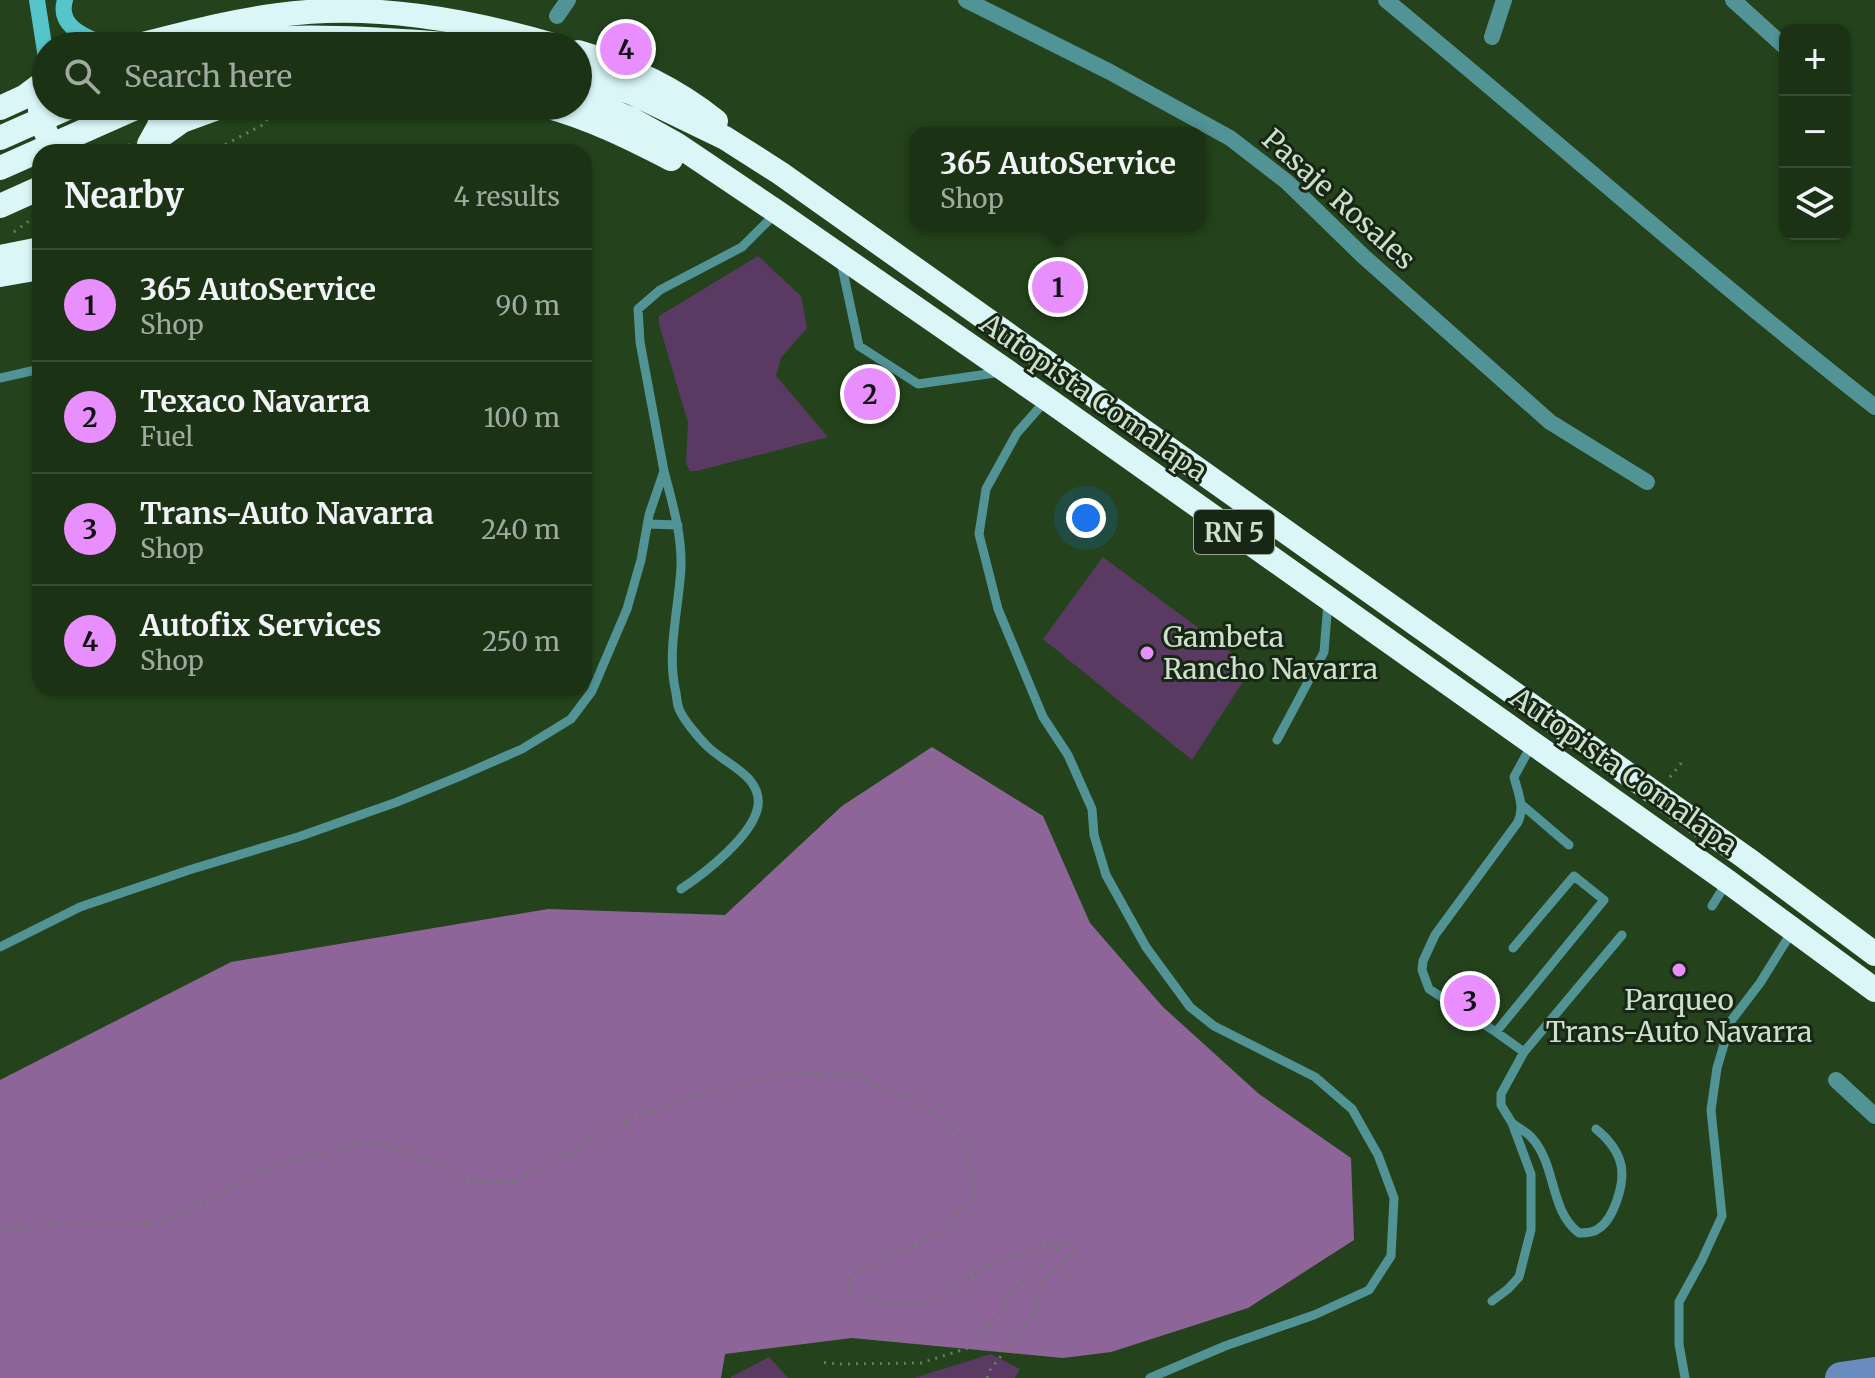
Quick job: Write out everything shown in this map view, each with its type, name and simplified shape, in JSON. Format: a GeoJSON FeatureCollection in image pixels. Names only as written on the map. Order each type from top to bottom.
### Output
{"type":"FeatureCollection","features":[{"type":"Feature","properties":{"kind":"highway"},"geometry":{"type":"LineString","coordinates":[[193,32],[279,15],[328,11],[448,20],[498,32]]}},
{"type":"Feature","properties":{"kind":"highway"},"geometry":{"type":"LineString","coordinates":[[592,57],[634,72],[668,89],[703,111],[780,173]]}},
{"type":"Feature","properties":{"kind":"highway","name":"Autopista Comalapa"},"geometry":{"type":"LineString","coordinates":[[592,79],[632,93],[725,138],[780,173],[1746,858],[1875,954]]}},
{"type":"Feature","properties":{"kind":"highway"},"geometry":{"type":"LineString","coordinates":[[0,108],[24,97],[32,88]]}},
{"type":"Feature","properties":{"kind":"highway","name":"Autopista Comalapa"},"geometry":{"type":"LineString","coordinates":[[592,103],[631,119],[676,144],[777,212],[1533,743],[1875,990]]}},
{"type":"Feature","properties":{"kind":"highway"},"geometry":{"type":"LineString","coordinates":[[0,138],[40,120]]}},
{"type":"Feature","properties":{"kind":"highway"},"geometry":{"type":"LineString","coordinates":[[41,120],[53,144]]}},
{"type":"Feature","properties":{"kind":"highway"},"geometry":{"type":"LineString","coordinates":[[61,144],[122,120]]}},
{"type":"Feature","properties":{"kind":"highway"},"geometry":{"type":"LineString","coordinates":[[148,144],[159,126],[158,120]]}},
{"type":"Feature","properties":{"kind":"highway"},"geometry":{"type":"LineString","coordinates":[[152,144],[185,120]]}},
{"type":"Feature","properties":{"kind":"highway"},"geometry":{"type":"LineString","coordinates":[[588,120],[777,212]]}},
{"type":"Feature","properties":{"kind":"highway"},"geometry":{"type":"LineString","coordinates":[[0,168],[32,155]]}},
{"type":"Feature","properties":{"kind":"highway"},"geometry":{"type":"LineString","coordinates":[[0,206],[32,192]]}},
{"type":"Feature","properties":{"kind":"highway"},"geometry":{"type":"LineString","coordinates":[[3,249],[32,249]]}},
{"type":"Feature","properties":{"kind":"highway"},"geometry":{"type":"LineString","coordinates":[[0,275],[32,269]]}},
{"type":"Feature","properties":{"kind":"street"},"geometry":{"type":"LineString","coordinates":[[37,0],[41,32]]}},
{"type":"Feature","properties":{"kind":"street"},"geometry":{"type":"LineString","coordinates":[[65,0],[64,16],[79,32]]}},
{"type":"Feature","properties":{"kind":"street"},"geometry":{"type":"LineString","coordinates":[[557,16],[568,0]]}},
{"type":"Feature","properties":{"kind":"street","name":"Pasaje Rosales"},"geometry":{"type":"LineString","coordinates":[[966,0],[1110,72],[1230,138],[1287,182],[1363,256],[1550,422],[1647,482]]}},
{"type":"Feature","properties":{"kind":"street"},"geometry":{"type":"LineString","coordinates":[[1386,0],[1758,314],[1875,407]]}},
{"type":"Feature","properties":{"kind":"street"},"geometry":{"type":"LineString","coordinates":[[1492,37],[1504,0]]}},
{"type":"Feature","properties":{"kind":"street"},"geometry":{"type":"LineString","coordinates":[[1733,0],[1779,42]]}},
{"type":"Feature","properties":{"kind":"street"},"geometry":{"type":"LineString","coordinates":[[1836,1080],[1875,1116]]}},
{"type":"Feature","properties":{"kind":"lane"},"geometry":{"type":"LineString","coordinates":[[681,889],[701,876],[748,831],[757,809],[758,794],[750,779],[706,746],[680,711],[671,659],[681,564],[678,525],[664,471],[640,342],[638,309],[660,290],[742,247],[777,212]]}},
{"type":"Feature","properties":{"kind":"lane"},"geometry":{"type":"LineString","coordinates":[[839,255],[859,346],[918,384],[1008,372]]}},
{"type":"Feature","properties":{"kind":"lane"},"geometry":{"type":"LineString","coordinates":[[0,378],[32,371]]}},
{"type":"Feature","properties":{"kind":"lane"},"geometry":{"type":"LineString","coordinates":[[1047,399],[1017,433],[986,489],[979,534],[998,609],[1043,717],[1068,755],[1092,809],[1094,835],[1106,875],[1146,947],[1190,1007],[1214,1026],[1315,1077],[1352,1109],[1378,1155],[1394,1198],[1391,1256],[1369,1290],[1314,1315],[1225,1346],[1150,1378]]}},
{"type":"Feature","properties":{"kind":"lane"},"geometry":{"type":"LineString","coordinates":[[592,691],[627,609],[664,471]]}},
{"type":"Feature","properties":{"kind":"lane"},"geometry":{"type":"LineString","coordinates":[[648,524],[678,525]]}},
{"type":"Feature","properties":{"kind":"lane"},"geometry":{"type":"LineString","coordinates":[[1277,740],[1324,652],[1328,598]]}},
{"type":"Feature","properties":{"kind":"lane"},"geometry":{"type":"LineString","coordinates":[[0,947],[80,907],[298,837],[465,774],[522,749],[571,719],[588,696]]}},
{"type":"Feature","properties":{"kind":"lane"},"geometry":{"type":"LineString","coordinates":[[1524,1052],[1429,989],[1422,970],[1435,935],[1522,814],[1514,777],[1533,743]]}},
{"type":"Feature","properties":{"kind":"lane"},"geometry":{"type":"LineString","coordinates":[[1521,804],[1569,845]]}},
{"type":"Feature","properties":{"kind":"lane"},"geometry":{"type":"LineString","coordinates":[[1496,1032],[1604,900],[1574,876],[1513,948]]}},
{"type":"Feature","properties":{"kind":"lane"},"geometry":{"type":"LineString","coordinates":[[1712,906],[1727,881]]}},
{"type":"Feature","properties":{"kind":"lane"},"geometry":{"type":"LineString","coordinates":[[1685,1378],[1679,1344],[1679,1302],[1722,1216],[1711,1110],[1717,1068],[1731,1021],[1760,983],[1793,929]]}},
{"type":"Feature","properties":{"kind":"lane"},"geometry":{"type":"LineString","coordinates":[[1492,1301],[1519,1277],[1531,1230],[1531,1174],[1512,1123],[1501,1105],[1501,1094],[1524,1052],[1622,935]]}},
{"type":"Feature","properties":{"kind":"lane"},"geometry":{"type":"LineString","coordinates":[[1512,1123],[1532,1138],[1544,1158],[1558,1204],[1569,1226],[1579,1233],[1599,1229],[1622,1188],[1620,1161],[1596,1129]]}},
{"type":"Feature","properties":{"kind":"path"},"geometry":{"type":"LineString","coordinates":[[226,144],[267,120]]}},
{"type":"Feature","properties":{"kind":"path"},"geometry":{"type":"LineString","coordinates":[[3,249],[16,230],[32,219]]}},
{"type":"Feature","properties":{"kind":"path"},"geometry":{"type":"LineString","coordinates":[[0,1227],[166,1222],[278,1167],[335,1149],[371,1142],[441,1165],[471,1182],[513,1182],[619,1123],[717,1090],[787,1072],[851,1076],[912,1097],[953,1128],[968,1147],[974,1196],[938,1234],[853,1274],[847,1293],[875,1302],[915,1306],[950,1291],[983,1268],[1042,1243],[1064,1244],[1073,1250],[1072,1255],[1056,1266],[1037,1287],[1034,1314],[987,1378]]}},
{"type":"Feature","properties":{"kind":"path"},"geometry":{"type":"LineString","coordinates":[[818,1362],[921,1363],[968,1348],[994,1321],[1009,1294],[1064,1244]]}},
{"type":"Feature","properties":{"kind":"shaded area"},"geometry":{"type":"Polygon","coordinates":[[[758,256],[801,296],[807,328],[781,358],[776,376],[828,437],[690,471],[686,464],[688,423],[659,316],[758,256]]]}},
{"type":"Feature","properties":{"kind":"shaded area","name":"Gambeta Rancho Navarra"},"geometry":{"type":"Polygon","coordinates":[[[1103,557],[1252,668],[1192,760],[1043,639],[1103,557]]]}},
{"type":"Feature","properties":{"kind":"shaded area"},"geometry":{"type":"Polygon","coordinates":[[[932,747],[1043,816],[1090,923],[1163,1007],[1259,1094],[1351,1158],[1354,1240],[1248,1308],[1111,1352],[1063,1358],[852,1338],[725,1354],[721,1378],[0,1378],[0,1080],[231,962],[548,909],[725,915],[842,806],[932,747]]]}},
{"type":"Feature","properties":{"kind":"shaded area"},"geometry":{"type":"Polygon","coordinates":[[[991,1354],[1020,1369],[1015,1378],[914,1378],[991,1354]]]}},
{"type":"Feature","properties":{"kind":"shaded area"},"geometry":{"type":"Polygon","coordinates":[[[769,1357],[788,1378],[731,1378],[731,1377],[769,1357]]]}},
{"type":"Feature","properties":{"kind":"waterway"},"geometry":{"type":"LineString","coordinates":[[1841,1378],[1875,1373]]}},
{"type":"Feature","properties":{"kind":"place","name":"Autofix Services"},"geometry":{"type":"Point","coordinates":[626,49]}},
{"type":"Feature","properties":{"kind":"place","name":"365 AutoService"},"geometry":{"type":"Point","coordinates":[1058,287]}},
{"type":"Feature","properties":{"kind":"place","name":"Texaco Navarra"},"geometry":{"type":"Point","coordinates":[870,394]}},
{"type":"Feature","properties":{"kind":"place","name":"Gambeta Rancho Navarra"},"geometry":{"type":"Point","coordinates":[1147,653]}},
{"type":"Feature","properties":{"kind":"place","name":"Parqueo Trans-Auto Navarra"},"geometry":{"type":"Point","coordinates":[1679,970]}},
{"type":"Feature","properties":{"kind":"place","name":"Trans-Auto Navarra"},"geometry":{"type":"Point","coordinates":[1470,1001]}}]}
